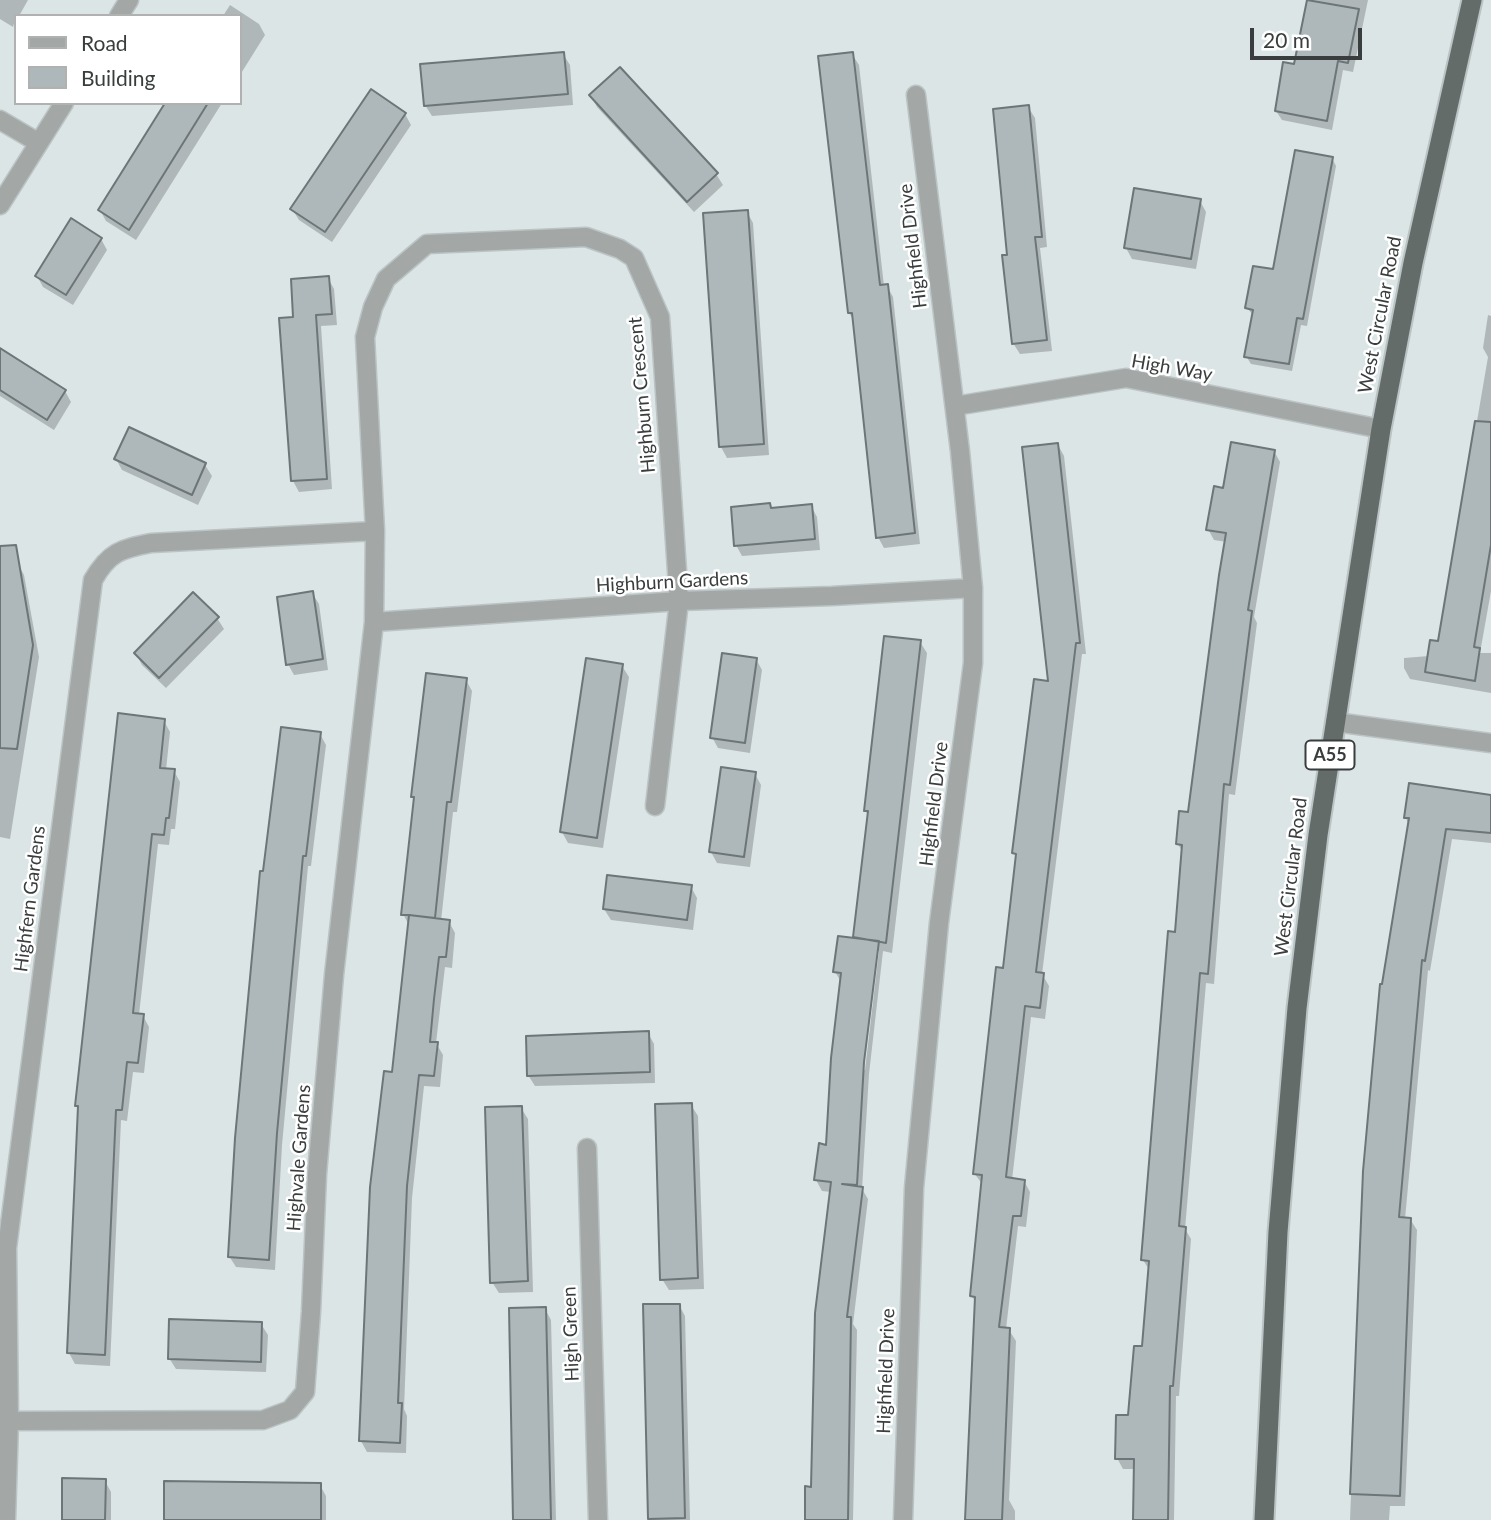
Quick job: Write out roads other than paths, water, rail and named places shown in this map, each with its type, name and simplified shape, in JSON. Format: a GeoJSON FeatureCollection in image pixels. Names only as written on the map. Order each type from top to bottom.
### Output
{"type":"FeatureCollection","features":[{"type":"Feature","properties":{"kind":"highway","name":"West Circular Road"},"geometry":{"type":"LineString","coordinates":[[1264,1520],[1278,1232],[1296,1021],[1335,722],[1381,429],[1413,263],[1472,0]]}},
{"type":"Feature","properties":{"kind":"street","name":"Highfield Drive"},"geometry":{"type":"LineString","coordinates":[[903,1520],[914,1188],[939,923],[973,663],[973,588],[955,406],[916,95]]}},
{"type":"Feature","properties":{"kind":"street"},"geometry":{"type":"LineString","coordinates":[[0,205],[63,105]]}},
{"type":"Feature","properties":{"kind":"street"},"geometry":{"type":"LineString","coordinates":[[0,120],[38,143]]}},
{"type":"Feature","properties":{"kind":"street","name":"Highburn Crescent"},"geometry":{"type":"LineString","coordinates":[[374,622],[375,531],[365,337],[373,307],[386,279],[427,244],[586,237],[620,249],[634,258],[660,317],[679,601],[655,806]]}},
{"type":"Feature","properties":{"kind":"street","name":"High Way"},"geometry":{"type":"LineString","coordinates":[[955,406],[1126,379],[1381,429]]}},
{"type":"Feature","properties":{"kind":"street","name":"Highfern Gardens"},"geometry":{"type":"LineString","coordinates":[[6,1520],[9,1421],[3,1248],[93,580],[104,561],[124,548],[151,543],[375,531]]}},
{"type":"Feature","properties":{"kind":"street","name":"Highburn Gardens"},"geometry":{"type":"LineString","coordinates":[[374,622],[679,601],[973,588]]}},
{"type":"Feature","properties":{"kind":"street","name":"Highvale Gardens"},"geometry":{"type":"LineString","coordinates":[[9,1421],[263,1419],[290,1410],[305,1392],[317,1174],[374,622]]}},
{"type":"Feature","properties":{"kind":"street"},"geometry":{"type":"LineString","coordinates":[[1335,722],[1491,743]]}},
{"type":"Feature","properties":{"kind":"street","name":"High Green"},"geometry":{"type":"LineString","coordinates":[[587,1148],[598,1520]]}}]}
